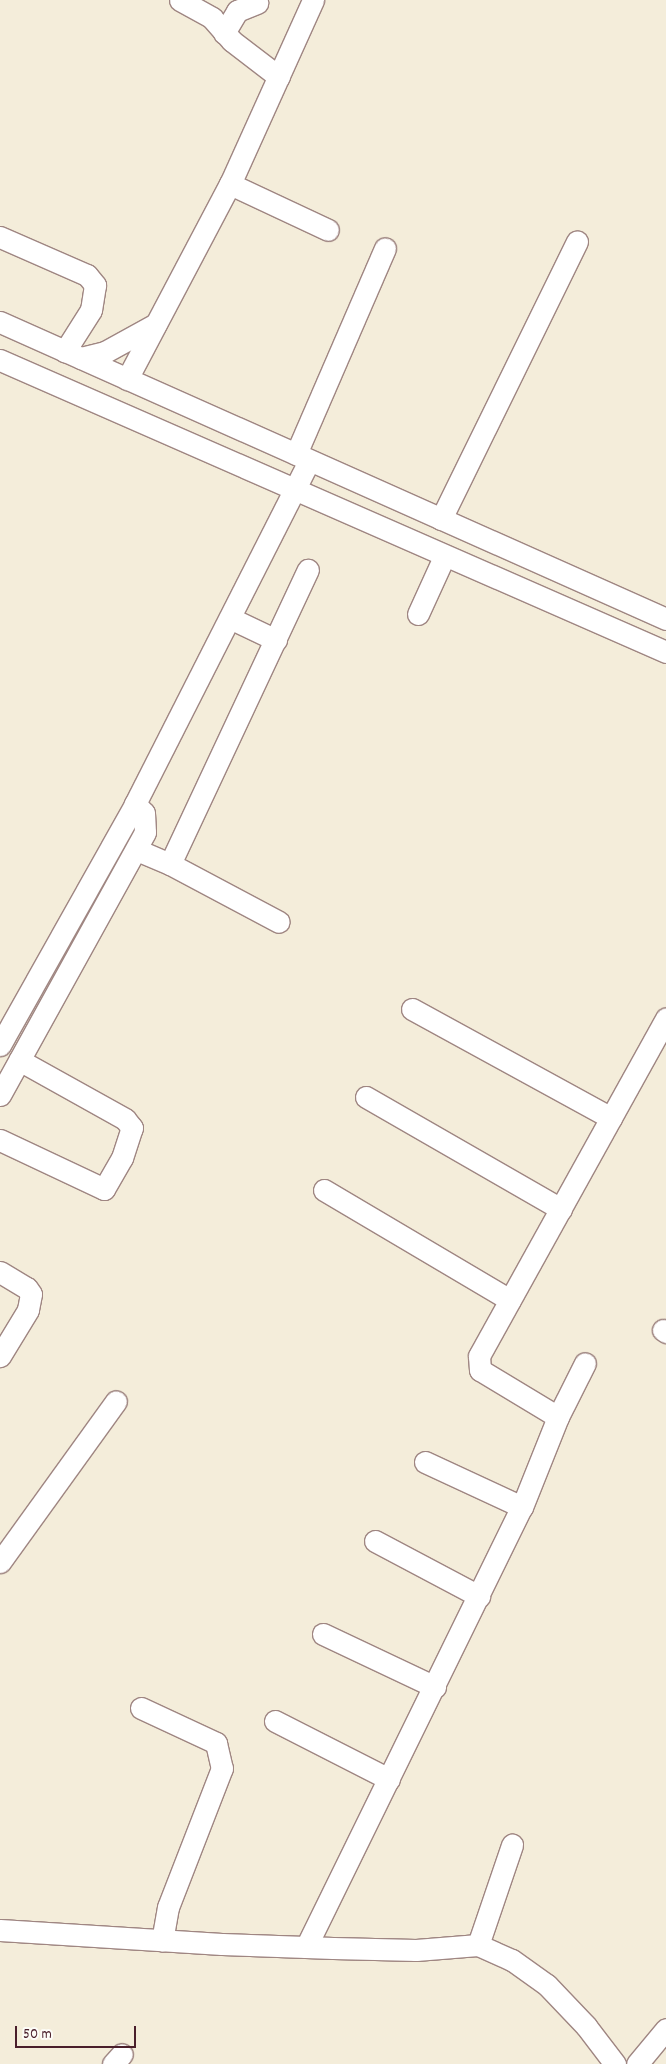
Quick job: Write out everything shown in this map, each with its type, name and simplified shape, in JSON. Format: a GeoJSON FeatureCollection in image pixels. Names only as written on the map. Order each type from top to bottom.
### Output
{"type":"FeatureCollection","features":[{"type":"Feature","properties":{"kind":"street"},"geometry":{"type":"LineString","coordinates":[[180,0],[212,18],[224,33],[280,77]]}},
{"type":"Feature","properties":{"kind":"street"},"geometry":{"type":"LineString","coordinates":[[127,379],[230,184],[280,77],[313,0]]}},
{"type":"Feature","properties":{"kind":"street"},"geometry":{"type":"LineString","coordinates":[[224,33],[238,11],[257,3]]}},
{"type":"Feature","properties":{"kind":"street"},"geometry":{"type":"LineString","coordinates":[[230,184],[328,230]]}},
{"type":"Feature","properties":{"kind":"street"},"geometry":{"type":"LineString","coordinates":[[0,237],[87,275],[95,285],[91,310],[73,354]]}},
{"type":"Feature","properties":{"kind":"street"},"geometry":{"type":"LineString","coordinates":[[440,519],[577,241]]}},
{"type":"Feature","properties":{"kind":"street"},"geometry":{"type":"LineString","coordinates":[[0,1045],[135,804],[230,618],[300,473],[385,248]]}},
{"type":"Feature","properties":{"kind":"street"},"geometry":{"type":"LineString","coordinates":[[0,322],[127,379],[300,473],[444,557],[666,652]]}},
{"type":"Feature","properties":{"kind":"street"},"geometry":{"type":"LineString","coordinates":[[73,354],[105,352],[156,324]]}},
{"type":"Feature","properties":{"kind":"street"},"geometry":{"type":"LineString","coordinates":[[0,360],[300,473],[440,519],[666,619]]}},
{"type":"Feature","properties":{"kind":"street"},"geometry":{"type":"LineString","coordinates":[[418,614],[444,557]]}},
{"type":"Feature","properties":{"kind":"street"},"geometry":{"type":"LineString","coordinates":[[170,864],[308,570]]}},
{"type":"Feature","properties":{"kind":"street"},"geometry":{"type":"LineString","coordinates":[[230,618],[276,640]]}},
{"type":"Feature","properties":{"kind":"street"},"geometry":{"type":"LineString","coordinates":[[0,1095],[136,850],[146,822],[144,813],[135,804]]}},
{"type":"Feature","properties":{"kind":"street"},"geometry":{"type":"LineString","coordinates":[[136,850],[170,864],[279,922]]}},
{"type":"Feature","properties":{"kind":"street"},"geometry":{"type":"LineString","coordinates":[[412,1009],[611,1118]]}},
{"type":"Feature","properties":{"kind":"street"},"geometry":{"type":"LineString","coordinates":[[558,1417],[480,1370],[479,1356],[666,1018]]}},
{"type":"Feature","properties":{"kind":"street"},"geometry":{"type":"LineString","coordinates":[[0,1140],[104,1189],[122,1158],[132,1128],[125,1119],[19,1060]]}},
{"type":"Feature","properties":{"kind":"street"},"geometry":{"type":"LineString","coordinates":[[366,1097],[561,1209]]}},
{"type":"Feature","properties":{"kind":"street"},"geometry":{"type":"LineString","coordinates":[[324,1190],[510,1300]]}},
{"type":"Feature","properties":{"kind":"street"},"geometry":{"type":"LineString","coordinates":[[0,1272],[27,1288],[31,1294],[28,1310],[0,1356]]}},
{"type":"Feature","properties":{"kind":"street"},"geometry":{"type":"LineString","coordinates":[[306,1947],[522,1507],[558,1417],[585,1363]]}},
{"type":"Feature","properties":{"kind":"street"},"geometry":{"type":"LineString","coordinates":[[0,1562],[116,1401]]}},
{"type":"Feature","properties":{"kind":"street"},"geometry":{"type":"LineString","coordinates":[[425,1462],[522,1507]]}},
{"type":"Feature","properties":{"kind":"street"},"geometry":{"type":"LineString","coordinates":[[375,1541],[479,1596]]}},
{"type":"Feature","properties":{"kind":"street"},"geometry":{"type":"LineString","coordinates":[[323,1634],[435,1687]]}},
{"type":"Feature","properties":{"kind":"street"},"geometry":{"type":"LineString","coordinates":[[141,1708],[216,1743],[222,1768],[168,1907],[162,1940]]}},
{"type":"Feature","properties":{"kind":"street"},"geometry":{"type":"LineString","coordinates":[[275,1721],[389,1779]]}},
{"type":"Feature","properties":{"kind":"street"},"geometry":{"type":"LineString","coordinates":[[478,1945],[512,1845]]}},
{"type":"Feature","properties":{"kind":"street"},"geometry":{"type":"LineString","coordinates":[[0,1930],[306,1947],[416,1950],[478,1945],[512,1960],[547,1985],[586,2026],[615,2064]]}},
{"type":"Feature","properties":{"kind":"street"},"geometry":{"type":"LineString","coordinates":[[637,2064],[666,2029]]}}]}
